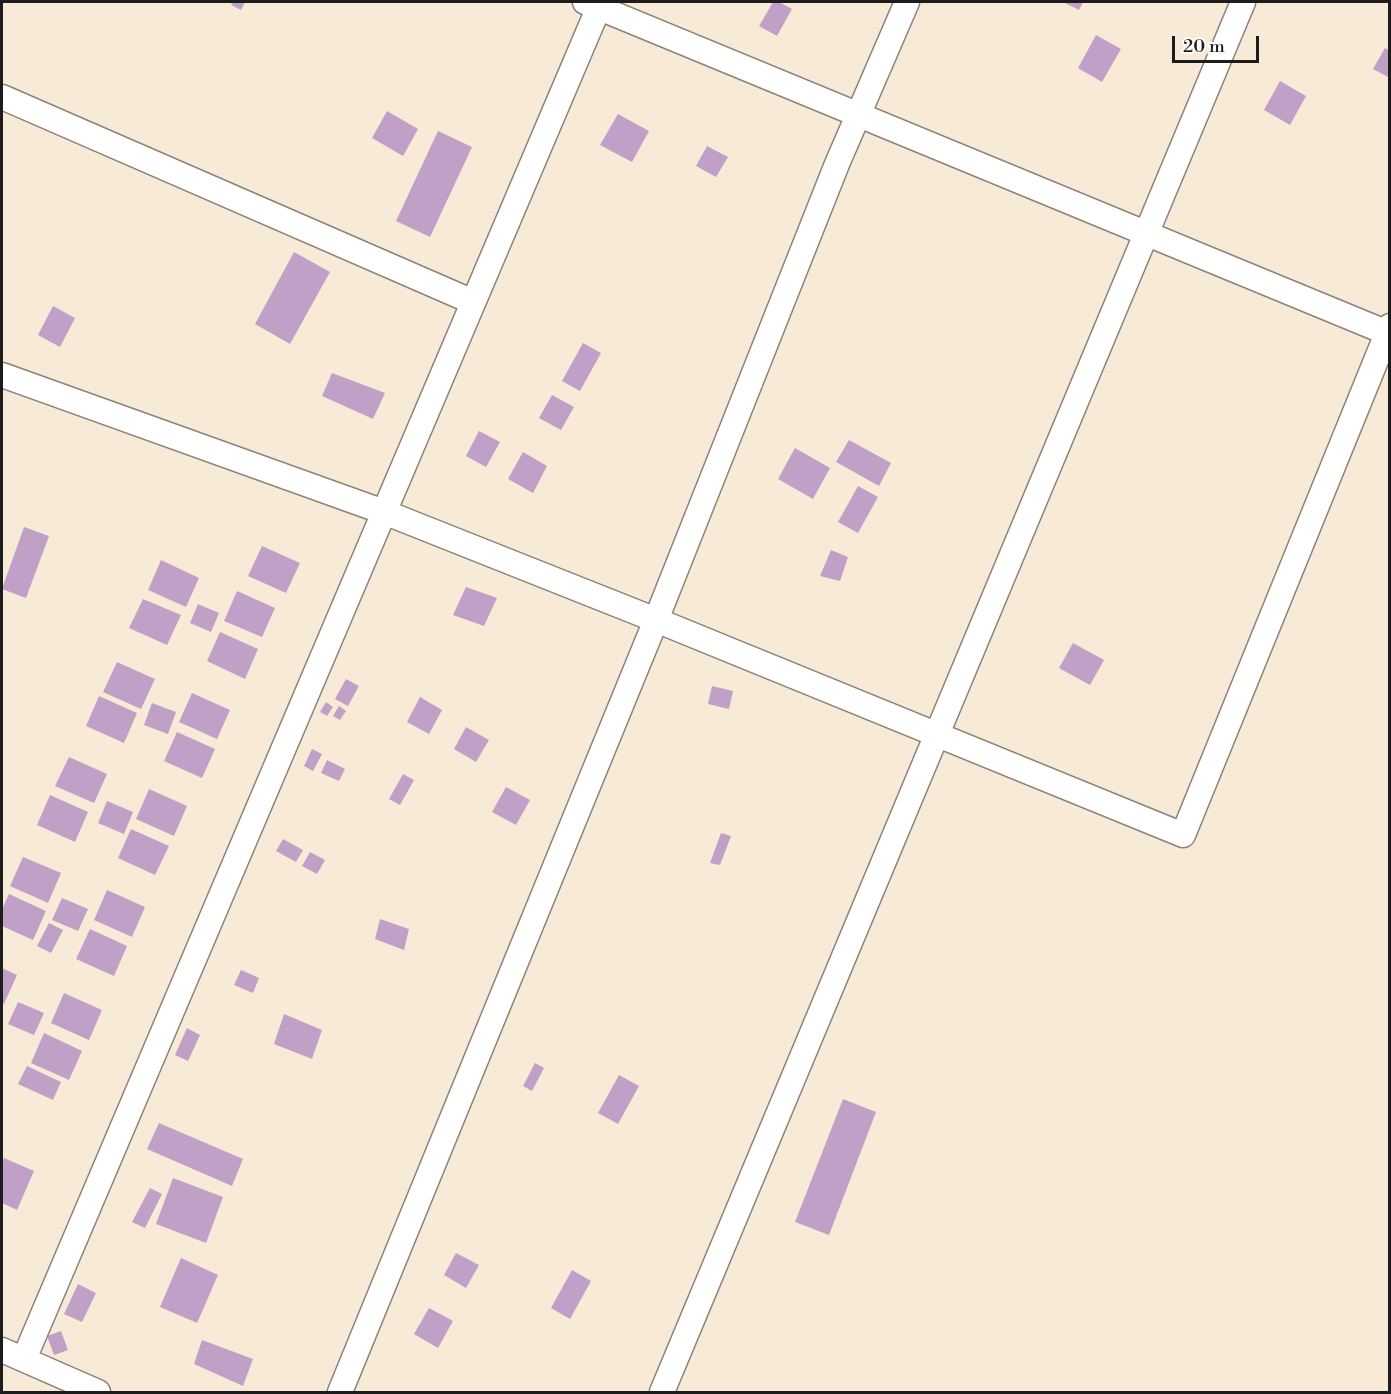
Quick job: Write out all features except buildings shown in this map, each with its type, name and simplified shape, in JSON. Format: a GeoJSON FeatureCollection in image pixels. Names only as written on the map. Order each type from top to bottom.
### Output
{"type":"FeatureCollection","features":[{"type":"Feature","properties":{"kind":"street"},"geometry":{"type":"LineString","coordinates":[[340,1392],[656,620],[858,115],[907,2]]}},
{"type":"Feature","properties":{"kind":"street"},"geometry":{"type":"LineString","coordinates":[[662,1392],[1243,2]]}},
{"type":"Feature","properties":{"kind":"street"},"geometry":{"type":"LineString","coordinates":[[2,375],[384,512],[656,620],[1183,836],[1389,331],[858,115],[595,3],[473,302],[384,512],[24,1359]]}},
{"type":"Feature","properties":{"kind":"street"},"geometry":{"type":"LineString","coordinates":[[2,97],[473,302]]}},
{"type":"Feature","properties":{"kind":"street"},"geometry":{"type":"LineString","coordinates":[[2,1350],[98,1392]]}}]}
